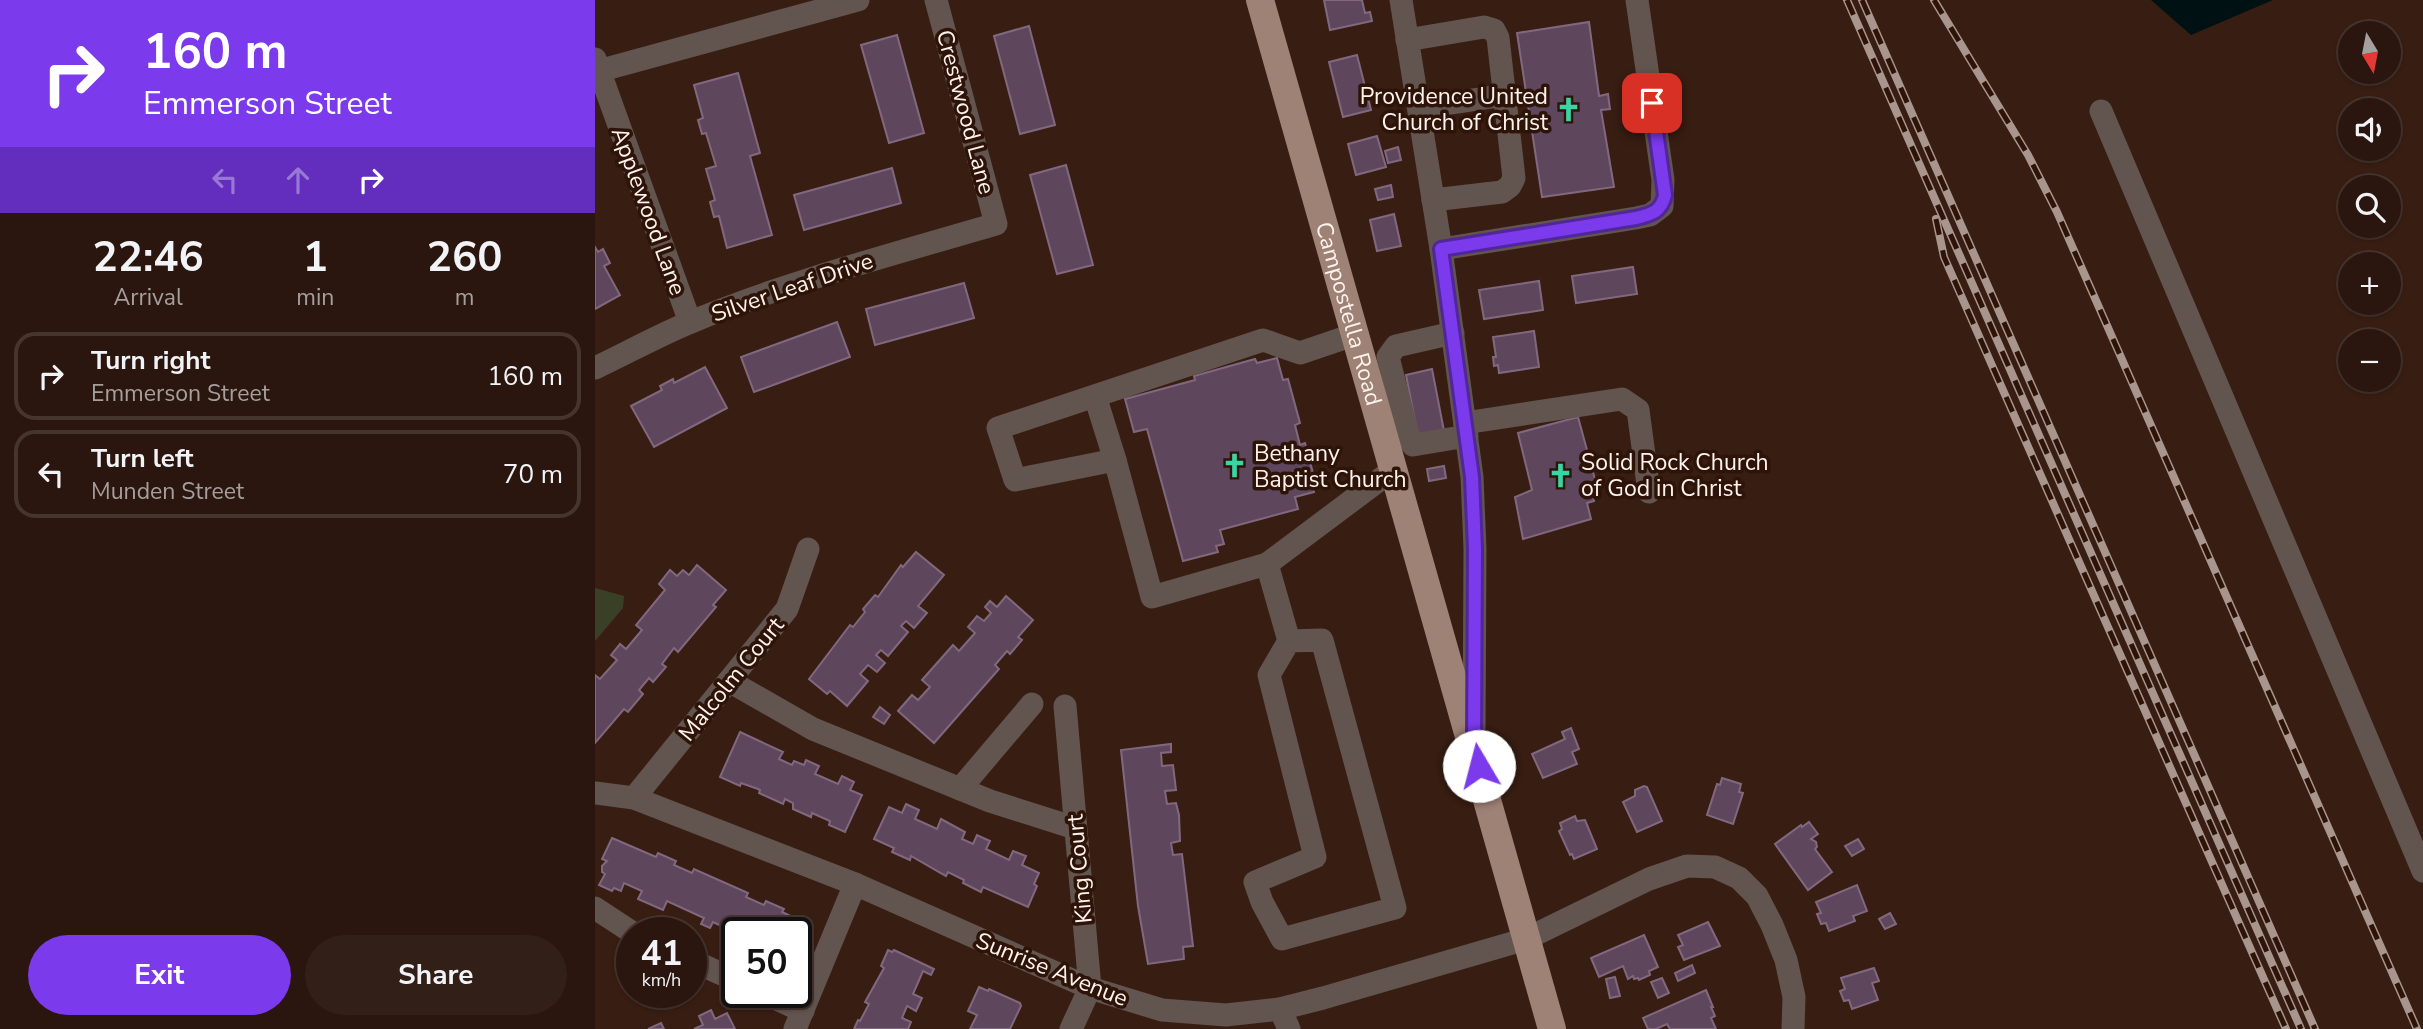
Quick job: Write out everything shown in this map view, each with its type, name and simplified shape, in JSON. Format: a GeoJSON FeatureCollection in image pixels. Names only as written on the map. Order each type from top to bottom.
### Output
{"type":"FeatureCollection","features":[{"type":"Feature","properties":{"kind":"main road","name":"Campostella Road"},"geometry":{"type":"LineString","coordinates":[[1260,0],[1552,1029]]}},
{"type":"Feature","properties":{"kind":"street"},"geometry":{"type":"LineString","coordinates":[[596,67],[858,0]]}},
{"type":"Feature","properties":{"kind":"street","name":"Crestwood Lane"},"geometry":{"type":"LineString","coordinates":[[936,0],[996,224]]}},
{"type":"Feature","properties":{"kind":"street"},"geometry":{"type":"LineString","coordinates":[[1401,0],[1441,249],[1472,477],[1475,549],[1474,747]]}},
{"type":"Feature","properties":{"kind":"street"},"geometry":{"type":"LineString","coordinates":[[1441,249],[1636,218],[1650,215],[1662,206],[1665,195],[1637,0]]}},
{"type":"Feature","properties":{"kind":"street"},"geometry":{"type":"LineString","coordinates":[[1408,40],[1484,27],[1495,30],[1499,38],[1514,178],[1510,186],[1502,192],[1433,200]]}},
{"type":"Feature","properties":{"kind":"street","name":"Applewood Lane"},"geometry":{"type":"LineString","coordinates":[[596,67],[689,322]]}},
{"type":"Feature","properties":{"kind":"street"},"geometry":{"type":"LineString","coordinates":[[1419,108],[1505,95]]}},
{"type":"Feature","properties":{"kind":"street"},"geometry":{"type":"LineString","coordinates":[[2101,111],[2423,871]]}},
{"type":"Feature","properties":{"kind":"street","name":"Silver Leaf Drive"},"geometry":{"type":"LineString","coordinates":[[595,368],[689,322],[760,295],[996,224]]}},
{"type":"Feature","properties":{"kind":"street"},"geometry":{"type":"LineString","coordinates":[[1453,333],[1397,346],[1388,357],[1409,439],[1413,445],[1466,430],[1622,398],[1638,410],[1649,492]]}},
{"type":"Feature","properties":{"kind":"street"},"geometry":{"type":"LineString","coordinates":[[1115,460],[1016,480],[997,428],[1263,340],[1300,353],[1356,334]]}},
{"type":"Feature","properties":{"kind":"street"},"geometry":{"type":"LineString","coordinates":[[1095,396],[1151,597],[1267,564],[1394,470]]}},
{"type":"Feature","properties":{"kind":"street","name":"Malcolm Court"},"geometry":{"type":"LineString","coordinates":[[634,798],[787,609],[808,549]]}},
{"type":"Feature","properties":{"kind":"street"},"geometry":{"type":"LineString","coordinates":[[1267,564],[1289,641],[1269,675],[1315,857],[1255,882],[1262,902],[1282,939],[1395,908],[1322,640],[1289,641]]}},
{"type":"Feature","properties":{"kind":"street"},"geometry":{"type":"LineString","coordinates":[[729,681],[813,729],[990,802],[1075,828]]}},
{"type":"Feature","properties":{"kind":"street"},"geometry":{"type":"LineString","coordinates":[[960,789],[1032,704]]}},
{"type":"Feature","properties":{"kind":"street","name":"King Court"},"geometry":{"type":"LineString","coordinates":[[1065,706],[1090,988]]}},
{"type":"Feature","properties":{"kind":"street","name":"Sunrise Avenue"},"geometry":{"type":"LineString","coordinates":[[595,793],[634,798],[855,884],[1090,988],[1162,1010],[1285,1019],[1526,939],[1649,879],[1687,866],[1715,867],[1739,878],[1756,897],[1772,925],[1786,960],[1794,997],[1793,1029]]}},
{"type":"Feature","properties":{"kind":"street"},"geometry":{"type":"LineString","coordinates":[[783,1008],[799,1020],[855,884]]}},
{"type":"Feature","properties":{"kind":"street"},"geometry":{"type":"LineString","coordinates":[[595,908],[616,922]]}},
{"type":"Feature","properties":{"kind":"street"},"geometry":{"type":"LineString","coordinates":[[1071,1029],[1090,988]]}},
{"type":"Feature","properties":{"kind":"green space"},"geometry":{"type":"Polygon","coordinates":[[[595,588],[624,596],[623,608],[595,641],[595,588]]]}},
{"type":"Feature","properties":{"kind":"shaded area"},"geometry":{"type":"Polygon","coordinates":[[[2151,0],[2273,0],[2191,35],[2151,0]]]}},
{"type":"Feature","properties":{"kind":"building"},"geometry":{"type":"Polygon","coordinates":[[[1324,0],[1362,0],[1365,13],[1370,12],[1372,21],[1330,30],[1324,0]]]}},
{"type":"Feature","properties":{"kind":"building","name":"Providence United Church of Christ"},"geometry":{"type":"Polygon","coordinates":[[[1589,22],[1599,96],[1608,94],[1610,109],[1601,110],[1614,187],[1542,197],[1517,33],[1589,22]]]}},
{"type":"Feature","properties":{"kind":"building"},"geometry":{"type":"Polygon","coordinates":[[[1029,26],[1055,125],[1020,134],[994,36],[1029,26]]]}},
{"type":"Feature","properties":{"kind":"building"},"geometry":{"type":"Polygon","coordinates":[[[897,35],[924,133],[889,143],[861,45],[897,35]]]}},
{"type":"Feature","properties":{"kind":"building"},"geometry":{"type":"Polygon","coordinates":[[[1357,55],[1371,110],[1343,117],[1329,62],[1357,55]]]}},
{"type":"Feature","properties":{"kind":"building"},"geometry":{"type":"Polygon","coordinates":[[[738,73],[760,153],[750,156],[772,235],[727,248],[719,216],[714,217],[710,202],[715,200],[706,169],[716,166],[706,133],[702,134],[698,120],[703,118],[694,85],[738,73]]]}},
{"type":"Feature","properties":{"kind":"building"},"geometry":{"type":"Polygon","coordinates":[[[1377,136],[1386,167],[1356,175],[1348,144],[1377,136]]]}},
{"type":"Feature","properties":{"kind":"building"},"geometry":{"type":"Polygon","coordinates":[[[1398,147],[1401,160],[1388,163],[1385,151],[1398,147]]]}},
{"type":"Feature","properties":{"kind":"building"},"geometry":{"type":"Polygon","coordinates":[[[1066,165],[1093,265],[1057,274],[1030,175],[1066,165]]]}},
{"type":"Feature","properties":{"kind":"building"},"geometry":{"type":"Polygon","coordinates":[[[892,168],[901,203],[804,230],[794,195],[892,168]]]}},
{"type":"Feature","properties":{"kind":"building"},"geometry":{"type":"Polygon","coordinates":[[[1391,185],[1393,197],[1378,200],[1375,189],[1391,185]]]}},
{"type":"Feature","properties":{"kind":"building"},"geometry":{"type":"Polygon","coordinates":[[[1394,214],[1401,246],[1377,251],[1370,220],[1394,214]]]}},
{"type":"Feature","properties":{"kind":"building"},"geometry":{"type":"Polygon","coordinates":[[[595,247],[598,252],[603,249],[610,263],[604,266],[620,295],[595,309],[595,247]]]}},
{"type":"Feature","properties":{"kind":"building"},"geometry":{"type":"Polygon","coordinates":[[[1633,267],[1637,294],[1576,303],[1572,276],[1633,267]]]}},
{"type":"Feature","properties":{"kind":"building"},"geometry":{"type":"Polygon","coordinates":[[[1539,281],[1543,310],[1484,319],[1479,290],[1539,281]]]}},
{"type":"Feature","properties":{"kind":"building"},"geometry":{"type":"Polygon","coordinates":[[[964,283],[974,318],[875,345],[866,309],[964,283]]]}},
{"type":"Feature","properties":{"kind":"building"},"geometry":{"type":"Polygon","coordinates":[[[837,322],[850,357],[754,392],[741,357],[837,322]]]}},
{"type":"Feature","properties":{"kind":"building"},"geometry":{"type":"Polygon","coordinates":[[[1534,331],[1539,367],[1499,373],[1498,365],[1494,366],[1493,357],[1496,357],[1493,337],[1534,331]]]}},
{"type":"Feature","properties":{"kind":"building","name":"Bethany Baptist Church"},"geometry":{"type":"Polygon","coordinates":[[[1277,358],[1283,380],[1288,379],[1300,423],[1295,425],[1300,445],[1305,443],[1317,488],[1313,489],[1314,492],[1295,497],[1298,509],[1220,530],[1224,544],[1216,546],[1218,552],[1183,561],[1147,429],[1134,432],[1125,399],[1195,380],[1194,376],[1255,359],[1257,363],[1277,358]]]}},
{"type":"Feature","properties":{"kind":"building"},"geometry":{"type":"Polygon","coordinates":[[[705,367],[727,408],[654,447],[631,406],[662,390],[660,386],[673,379],[674,383],[705,367]]]}},
{"type":"Feature","properties":{"kind":"building"},"geometry":{"type":"Polygon","coordinates":[[[1432,369],[1444,431],[1418,436],[1406,375],[1432,369]]]}},
{"type":"Feature","properties":{"kind":"building","name":"Solid Rock Church of God in Christ"},"geometry":{"type":"Polygon","coordinates":[[[1578,417],[1596,483],[1593,484],[1595,490],[1592,491],[1594,501],[1587,503],[1591,519],[1523,539],[1515,497],[1532,490],[1518,433],[1578,417]]]}},
{"type":"Feature","properties":{"kind":"building"},"geometry":{"type":"Polygon","coordinates":[[[1444,466],[1446,478],[1429,481],[1427,469],[1444,466]]]}},
{"type":"Feature","properties":{"kind":"building"},"geometry":{"type":"Polygon","coordinates":[[[916,552],[944,575],[918,606],[927,613],[914,628],[906,621],[901,626],[908,632],[888,656],[881,650],[876,655],[885,663],[877,672],[868,665],[860,674],[868,681],[847,706],[830,691],[827,694],[809,679],[850,625],[853,627],[865,612],[863,609],[875,595],[878,597],[901,565],[903,567],[916,552]]]}},
{"type":"Feature","properties":{"kind":"building"},"geometry":{"type":"Polygon","coordinates":[[[697,565],[726,590],[713,605],[716,607],[678,652],[674,648],[662,664],[666,667],[653,682],[649,678],[639,690],[643,694],[628,712],[624,709],[595,743],[595,675],[600,679],[617,660],[611,655],[620,644],[626,649],[642,630],[636,625],[665,590],[659,584],[670,570],[677,576],[683,570],[689,575],[697,565]]]}},
{"type":"Feature","properties":{"kind":"building"},"geometry":{"type":"Polygon","coordinates":[[[1006,596],[1033,620],[1018,637],[1022,640],[1010,654],[1007,651],[995,665],[999,669],[934,743],[898,711],[912,695],[918,700],[930,687],[922,680],[953,645],[959,651],[975,633],[968,627],[977,616],[984,621],[991,613],[985,607],[990,601],[997,607],[1006,596]]]}},
{"type":"Feature","properties":{"kind":"building"},"geometry":{"type":"Polygon","coordinates":[[[880,707],[890,715],[884,724],[873,717],[880,707]]]}},
{"type":"Feature","properties":{"kind":"building"},"geometry":{"type":"Polygon","coordinates":[[[1571,728],[1579,749],[1572,752],[1577,764],[1543,778],[1532,754],[1565,739],[1562,732],[1571,728]]]}},
{"type":"Feature","properties":{"kind":"building"},"geometry":{"type":"Polygon","coordinates":[[[740,732],[783,752],[779,759],[792,765],[794,761],[804,765],[806,760],[819,766],[815,774],[838,784],[842,776],[854,782],[850,790],[862,795],[845,832],[812,813],[811,817],[793,809],[793,803],[785,799],[783,804],[759,793],[758,789],[741,783],[740,786],[720,777],[740,732]]]}},
{"type":"Feature","properties":{"kind":"building"},"geometry":{"type":"Polygon","coordinates":[[[1171,744],[1171,752],[1161,753],[1162,766],[1173,765],[1176,790],[1165,791],[1167,804],[1176,803],[1179,815],[1180,841],[1171,843],[1173,855],[1182,854],[1193,946],[1183,947],[1184,959],[1148,964],[1138,906],[1121,750],[1171,744]]]}},
{"type":"Feature","properties":{"kind":"building"},"geometry":{"type":"Polygon","coordinates":[[[1722,778],[1741,784],[1739,792],[1743,793],[1733,824],[1707,815],[1717,784],[1720,785],[1722,778]]]}},
{"type":"Feature","properties":{"kind":"building"},"geometry":{"type":"Polygon","coordinates":[[[1647,787],[1662,821],[1637,832],[1623,802],[1635,796],[1635,790],[1647,787]]]}},
{"type":"Feature","properties":{"kind":"building"},"geometry":{"type":"Polygon","coordinates":[[[906,804],[919,810],[915,819],[937,829],[941,819],[965,832],[962,839],[973,844],[977,835],[990,841],[986,849],[1009,860],[1013,851],[1026,856],[1022,865],[1039,873],[1028,907],[983,887],[981,892],[948,872],[946,876],[911,856],[910,860],[892,852],[894,848],[874,839],[889,807],[902,813],[906,804]]]}},
{"type":"Feature","properties":{"kind":"building"},"geometry":{"type":"Polygon","coordinates":[[[1575,816],[1577,821],[1585,820],[1597,849],[1574,859],[1559,831],[1562,829],[1560,823],[1575,816]]]}},
{"type":"Feature","properties":{"kind":"building"},"geometry":{"type":"Polygon","coordinates":[[[1809,822],[1818,834],[1811,839],[1816,842],[1815,849],[1832,872],[1808,890],[1775,844],[1809,822]]]}},
{"type":"Feature","properties":{"kind":"building"},"geometry":{"type":"Polygon","coordinates":[[[612,838],[656,857],[658,853],[676,861],[674,865],[692,873],[694,869],[748,893],[746,897],[764,905],[766,901],[784,909],[782,912],[793,917],[721,917],[721,926],[713,922],[710,928],[707,927],[707,917],[667,901],[663,910],[638,899],[642,891],[624,883],[621,891],[614,888],[612,891],[599,885],[605,874],[602,872],[602,866],[607,861],[602,859],[612,838]]]}},
{"type":"Feature","properties":{"kind":"building"},"geometry":{"type":"Polygon","coordinates":[[[1858,839],[1864,849],[1852,856],[1845,846],[1858,839]]]}},
{"type":"Feature","properties":{"kind":"building"},"geometry":{"type":"Polygon","coordinates":[[[1857,885],[1867,911],[1853,916],[1855,921],[1829,931],[1826,923],[1821,924],[1817,914],[1821,913],[1816,902],[1857,885]]]}},
{"type":"Feature","properties":{"kind":"building"},"geometry":{"type":"Polygon","coordinates":[[[1890,913],[1896,924],[1885,929],[1879,919],[1890,913]]]}},
{"type":"Feature","properties":{"kind":"building"},"geometry":{"type":"Polygon","coordinates":[[[1708,922],[1720,946],[1684,960],[1678,947],[1683,945],[1678,935],[1708,922]]]}},
{"type":"Feature","properties":{"kind":"building"},"geometry":{"type":"Polygon","coordinates":[[[1644,935],[1658,967],[1649,971],[1650,975],[1639,980],[1633,976],[1628,979],[1623,966],[1599,977],[1591,958],[1644,935]]]}},
{"type":"Feature","properties":{"kind":"building"},"geometry":{"type":"Polygon","coordinates":[[[888,950],[894,950],[934,969],[931,975],[923,971],[913,994],[922,998],[916,1011],[907,1006],[902,1018],[911,1022],[908,1029],[854,1029],[869,1004],[865,1002],[884,968],[881,966],[888,950]]]}},
{"type":"Feature","properties":{"kind":"building"},"geometry":{"type":"Polygon","coordinates":[[[1692,965],[1695,973],[1678,981],[1675,973],[1692,965]]]}},
{"type":"Feature","properties":{"kind":"building"},"geometry":{"type":"Polygon","coordinates":[[[1874,968],[1879,981],[1872,983],[1878,1000],[1852,1009],[1849,1000],[1844,1001],[1840,991],[1845,989],[1841,978],[1874,968]]]}},
{"type":"Feature","properties":{"kind":"building"},"geometry":{"type":"Polygon","coordinates":[[[1615,977],[1620,996],[1610,998],[1606,979],[1615,977]]]}},
{"type":"Feature","properties":{"kind":"building"},"geometry":{"type":"Polygon","coordinates":[[[1662,978],[1669,993],[1658,998],[1651,982],[1662,978]]]}},
{"type":"Feature","properties":{"kind":"building"},"geometry":{"type":"Polygon","coordinates":[[[979,987],[1020,1003],[1010,1029],[970,1029],[977,1015],[968,1011],[979,987]]]}},
{"type":"Feature","properties":{"kind":"building"},"geometry":{"type":"Polygon","coordinates":[[[1706,990],[1713,1007],[1715,1016],[1711,1018],[1716,1029],[1670,1029],[1667,1024],[1648,1029],[1643,1018],[1706,990]]]}},
{"type":"Feature","properties":{"kind":"building"},"geometry":{"type":"Polygon","coordinates":[[[711,1010],[715,1019],[727,1013],[735,1029],[694,1029],[703,1025],[699,1016],[711,1010]]]}},
{"type":"Feature","properties":{"kind":"building"},"geometry":{"type":"Polygon","coordinates":[[[661,1023],[664,1029],[648,1029],[661,1023]]]}},
{"type":"Feature","properties":{"kind":"railway"},"geometry":{"type":"LineString","coordinates":[[1847,0],[2301,1029]]}},
{"type":"Feature","properties":{"kind":"railway"},"geometry":{"type":"LineString","coordinates":[[1862,0],[2315,1029]]}},
{"type":"Feature","properties":{"kind":"railway"},"geometry":{"type":"LineString","coordinates":[[1934,0],[2028,155],[2057,212],[2417,1029]]}},
{"type":"Feature","properties":{"kind":"railway"},"geometry":{"type":"LineString","coordinates":[[1936,219],[1944,257],[2286,1029]]}},
{"type":"Feature","properties":{"kind":"place","name":"Providence United Church of Christ"},"geometry":{"type":"Point","coordinates":[1568,109]}},
{"type":"Feature","properties":{"kind":"place","name":"Bethany Baptist Church"},"geometry":{"type":"Point","coordinates":[1234,466]}},
{"type":"Feature","properties":{"kind":"place","name":"Solid Rock Church of God in Christ"},"geometry":{"type":"Point","coordinates":[1561,475]}},
{"type":"Feature","properties":{"kind":"route"},"geometry":{"type":"LineString","coordinates":[[1479,766],[1474,747],[1475,549],[1472,477],[1441,249],[1636,218],[1658,210],[1665,195],[1652,103]]}}]}
